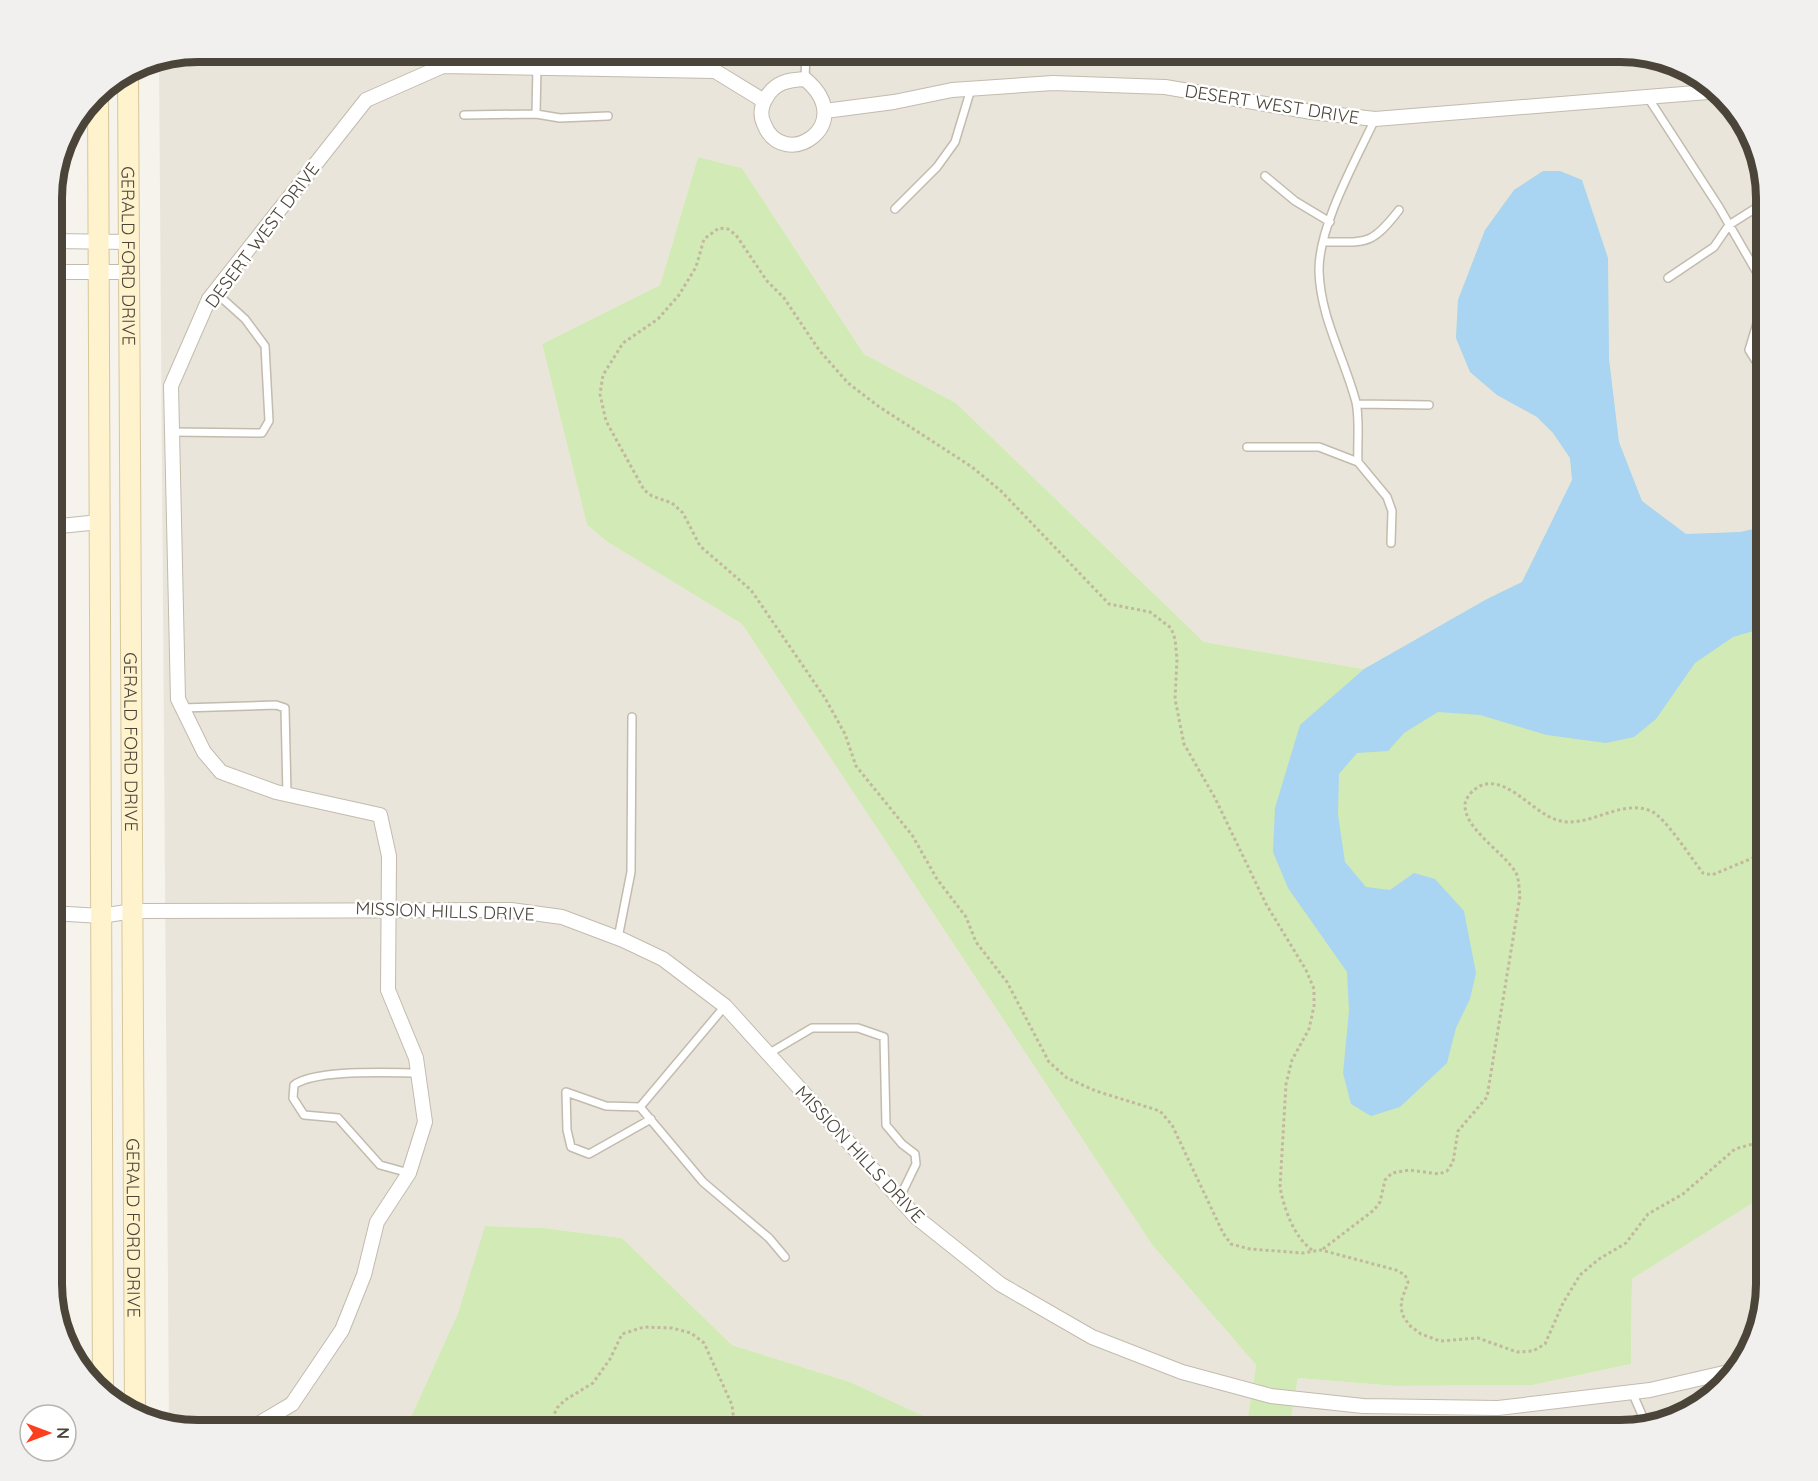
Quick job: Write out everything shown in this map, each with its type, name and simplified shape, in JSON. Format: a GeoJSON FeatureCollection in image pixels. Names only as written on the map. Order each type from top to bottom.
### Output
{"type":"FeatureCollection","features":[{"type":"Feature","properties":{"kind":"main road","name":"GERALD FORD DRIVE"},"geometry":{"type":"LineString","coordinates":[[128,81],[135,1404]]}},
{"type":"Feature","properties":{"kind":"main road","name":"GERALD FORD DRIVE"},"geometry":{"type":"LineString","coordinates":[[98,105],[103,1381]]}},
{"type":"Feature","properties":{"kind":"street","name":"DESERT WEST DRIVE"},"geometry":{"type":"LineString","coordinates":[[388,908],[389,856],[380,815],[288,795],[221,772],[204,752],[178,699],[171,386],[215,292],[366,100],[443,66],[537,66],[715,71],[764,101]]}},
{"type":"Feature","properties":{"kind":"street"},"geometry":{"type":"LineString","coordinates":[[805,79],[817,91],[825,111],[820,131],[804,143],[783,144],[767,131],[763,121],[764,101],[770,92],[785,80],[805,79]]}},
{"type":"Feature","properties":{"kind":"street","name":"DESERT WEST DRIVE"},"geometry":{"type":"LineString","coordinates":[[825,111],[971,89],[1053,83],[1165,87],[1312,112],[1375,119],[1706,92]]}},
{"type":"Feature","properties":{"kind":"street"},"geometry":{"type":"LineString","coordinates":[[62,241],[129,242]]}},
{"type":"Feature","properties":{"kind":"street"},"geometry":{"type":"LineString","coordinates":[[62,272],[129,272]]}},
{"type":"Feature","properties":{"kind":"street"},"geometry":{"type":"LineString","coordinates":[[62,526],[99,522]]}},
{"type":"Feature","properties":{"kind":"street"},"geometry":{"type":"LineString","coordinates":[[265,1420],[292,1404],[342,1330],[364,1275],[377,1222],[409,1173],[425,1122],[416,1058],[388,990],[388,908]]}},
{"type":"Feature","properties":{"kind":"street","name":"MISSION HILLS DRIVE"},"geometry":{"type":"LineString","coordinates":[[62,914],[101,916],[133,910],[388,908],[512,910],[562,917],[618,938],[663,959],[725,1006],[916,1217],[1000,1284],[1092,1337],[1182,1372],[1271,1396],[1363,1406],[1498,1408],[1632,1392],[1723,1373]]}},
{"type":"Feature","properties":{"kind":"lane"},"geometry":{"type":"LineString","coordinates":[[805,79],[806,62]]}},
{"type":"Feature","properties":{"kind":"lane"},"geometry":{"type":"LineString","coordinates":[[536,114],[537,66]]}},
{"type":"Feature","properties":{"kind":"lane"},"geometry":{"type":"LineString","coordinates":[[895,209],[938,167],[956,142],[971,89]]}},
{"type":"Feature","properties":{"kind":"lane"},"geometry":{"type":"LineString","coordinates":[[1647,96],[1756,271]]}},
{"type":"Feature","properties":{"kind":"lane"},"geometry":{"type":"LineString","coordinates":[[464,115],[536,114],[560,118],[608,116]]}},
{"type":"Feature","properties":{"kind":"lane"},"geometry":{"type":"LineString","coordinates":[[1358,462],[1356,404],[1324,312],[1319,268],[1323,242],[1330,222],[1375,119]]}},
{"type":"Feature","properties":{"kind":"lane"},"geometry":{"type":"LineString","coordinates":[[1265,176],[1295,201],[1330,222]]}},
{"type":"Feature","properties":{"kind":"lane"},"geometry":{"type":"LineString","coordinates":[[1668,278],[1714,247],[1729,225],[1756,208]]}},
{"type":"Feature","properties":{"kind":"lane"},"geometry":{"type":"LineString","coordinates":[[1323,242],[1363,242],[1374,238],[1399,210]]}},
{"type":"Feature","properties":{"kind":"lane"},"geometry":{"type":"LineString","coordinates":[[172,432],[262,433],[269,421],[265,346],[245,319],[215,292]]}},
{"type":"Feature","properties":{"kind":"lane"},"geometry":{"type":"LineString","coordinates":[[1756,327],[1749,350],[1756,361]]}},
{"type":"Feature","properties":{"kind":"lane"},"geometry":{"type":"LineString","coordinates":[[1356,404],[1430,405]]}},
{"type":"Feature","properties":{"kind":"lane"},"geometry":{"type":"LineString","coordinates":[[1247,447],[1318,447],[1358,462],[1387,497],[1392,511],[1391,543]]}},
{"type":"Feature","properties":{"kind":"lane"},"geometry":{"type":"LineString","coordinates":[[182,708],[276,705],[285,708],[288,795]]}},
{"type":"Feature","properties":{"kind":"lane"},"geometry":{"type":"LineString","coordinates":[[618,938],[631,872],[632,717]]}},
{"type":"Feature","properties":{"kind":"lane"},"geometry":{"type":"LineString","coordinates":[[640,1107],[725,1006]]}},
{"type":"Feature","properties":{"kind":"lane"},"geometry":{"type":"LineString","coordinates":[[768,1054],[812,1028],[858,1028],[884,1037],[886,1125],[902,1144],[915,1154],[916,1164],[899,1199]]}},
{"type":"Feature","properties":{"kind":"lane"},"geometry":{"type":"LineString","coordinates":[[409,1173],[380,1165],[338,1118],[304,1115],[292,1098],[294,1085],[304,1078],[362,1073],[418,1073]]}},
{"type":"Feature","properties":{"kind":"lane"},"geometry":{"type":"LineString","coordinates":[[651,1119],[589,1154],[572,1147],[567,1130],[566,1092],[606,1106],[640,1107],[651,1119],[703,1182],[769,1238],[785,1257]]}},
{"type":"Feature","properties":{"kind":"lane"},"geometry":{"type":"LineString","coordinates":[[1632,1392],[1643,1417]]}},
{"type":"Feature","properties":{"kind":"path"},"geometry":{"type":"LineString","coordinates":[[1312,1250],[1303,1244],[1283,1202],[1280,1187],[1286,1084],[1292,1060],[1309,1029],[1314,1006],[1314,989],[1306,970],[1266,904],[1215,798],[1184,744],[1175,699],[1177,658],[1171,628],[1150,612],[1109,604],[1001,491],[972,467],[878,406],[848,383],[819,350],[784,298],[766,280],[736,235],[728,229],[719,228],[711,232],[701,246],[696,267],[679,295],[658,319],[623,343],[603,375],[600,394],[606,421],[644,490],[672,503],[683,513],[700,546],[751,590],[829,705],[844,734],[856,766],[912,835],[937,879],[966,917],[976,942],[1007,982],[1049,1062],[1068,1078],[1096,1091],[1160,1111],[1172,1125],[1223,1233],[1231,1244],[1250,1249],[1303,1253],[1321,1250],[1377,1264],[1405,1275],[1408,1282],[1401,1302],[1402,1314],[1409,1325],[1421,1334],[1440,1341],[1478,1338],[1516,1352],[1533,1352],[1545,1344],[1563,1303],[1580,1275],[1599,1259],[1626,1243],[1648,1214],[1683,1194],[1735,1149],[1756,1143]]}},
{"type":"Feature","properties":{"kind":"path"},"geometry":{"type":"LineString","coordinates":[[1321,1250],[1328,1248],[1374,1210],[1380,1202],[1385,1180],[1392,1173],[1409,1170],[1439,1174],[1447,1171],[1453,1162],[1458,1131],[1487,1097],[1520,896],[1517,875],[1467,817],[1465,805],[1470,793],[1478,786],[1491,783],[1503,786],[1552,819],[1563,822],[1574,822],[1620,809],[1646,809],[1662,818],[1681,847],[1703,873],[1712,875],[1756,857]]}},
{"type":"Feature","properties":{"kind":"path"},"geometry":{"type":"LineString","coordinates":[[552,1420],[557,1408],[565,1400],[594,1383],[610,1359],[622,1334],[644,1327],[672,1328],[691,1333],[704,1343],[732,1405],[734,1420]]}},
{"type":"Feature","properties":{"kind":"shaded area"},"geometry":{"type":"Polygon","coordinates":[[[197,62],[1630,62],[1656,66],[1673,72],[1696,84],[1717,101],[1738,129],[1746,145],[1754,171],[1756,188],[1756,528],[1740,532],[1686,534],[1642,501],[1619,442],[1609,359],[1608,258],[1582,180],[1497,395],[1538,417],[1553,433],[1570,458],[1572,480],[1522,582],[1487,599],[1364,669],[1204,642],[956,403],[864,354],[742,168],[698,157],[660,285],[542,344],[587,525],[606,541],[742,624],[1153,1246],[1256,1365],[1248,1420],[932,1420],[850,1382],[732,1345],[622,1238],[544,1228],[486,1226],[458,1313],[410,1420],[197,1420],[169,1416],[159,68],[197,62]]]}},
{"type":"Feature","properties":{"kind":"shaded area"},"geometry":{"type":"Polygon","coordinates":[[[1756,1201],[1756,1293],[1754,1310],[1746,1336],[1734,1359],[1717,1380],[1696,1397],[1681,1405],[1647,1417],[1621,1420],[1291,1420],[1298,1378],[1395,1386],[1533,1385],[1631,1364],[1632,1279],[1756,1201]]]}},
{"type":"Feature","properties":{"kind":"green space"},"geometry":{"type":"Polygon","coordinates":[[[698,157],[742,168],[864,354],[956,403],[1204,642],[1364,669],[1487,599],[1522,582],[1572,480],[1570,458],[1553,433],[1537,417],[1497,395],[1470,372],[1456,338],[1458,300],[1485,230],[1514,190],[1543,171],[1560,171],[1582,180],[1608,258],[1609,359],[1619,442],[1642,501],[1686,534],[1740,532],[1756,528],[1756,1201],[1632,1279],[1631,1364],[1533,1385],[1395,1386],[1298,1378],[1291,1420],[1248,1420],[1256,1365],[1153,1246],[742,624],[606,541],[587,525],[542,344],[660,285],[698,157]]]}},
{"type":"Feature","properties":{"kind":"green space"},"geometry":{"type":"Polygon","coordinates":[[[485,1226],[544,1228],[622,1238],[732,1345],[850,1382],[932,1420],[410,1420],[458,1313],[485,1226]]]}},
{"type":"Feature","properties":{"kind":"water"},"geometry":{"type":"Polygon","coordinates":[[[1543,171],[1560,171],[1582,180],[1608,258],[1609,359],[1619,442],[1642,501],[1686,534],[1740,532],[1756,528],[1756,630],[1733,637],[1695,663],[1656,719],[1634,737],[1606,743],[1547,735],[1480,715],[1438,712],[1404,733],[1388,751],[1357,753],[1339,774],[1338,815],[1345,862],[1366,887],[1390,890],[1414,873],[1435,879],[1464,911],[1476,973],[1470,999],[1456,1028],[1447,1063],[1400,1107],[1371,1116],[1351,1104],[1343,1073],[1349,1011],[1347,972],[1288,888],[1273,852],[1275,808],[1300,725],[1364,669],[1487,599],[1522,582],[1572,480],[1570,458],[1553,433],[1537,417],[1497,395],[1470,372],[1456,338],[1458,300],[1485,230],[1514,190],[1543,171]]]}}]}
